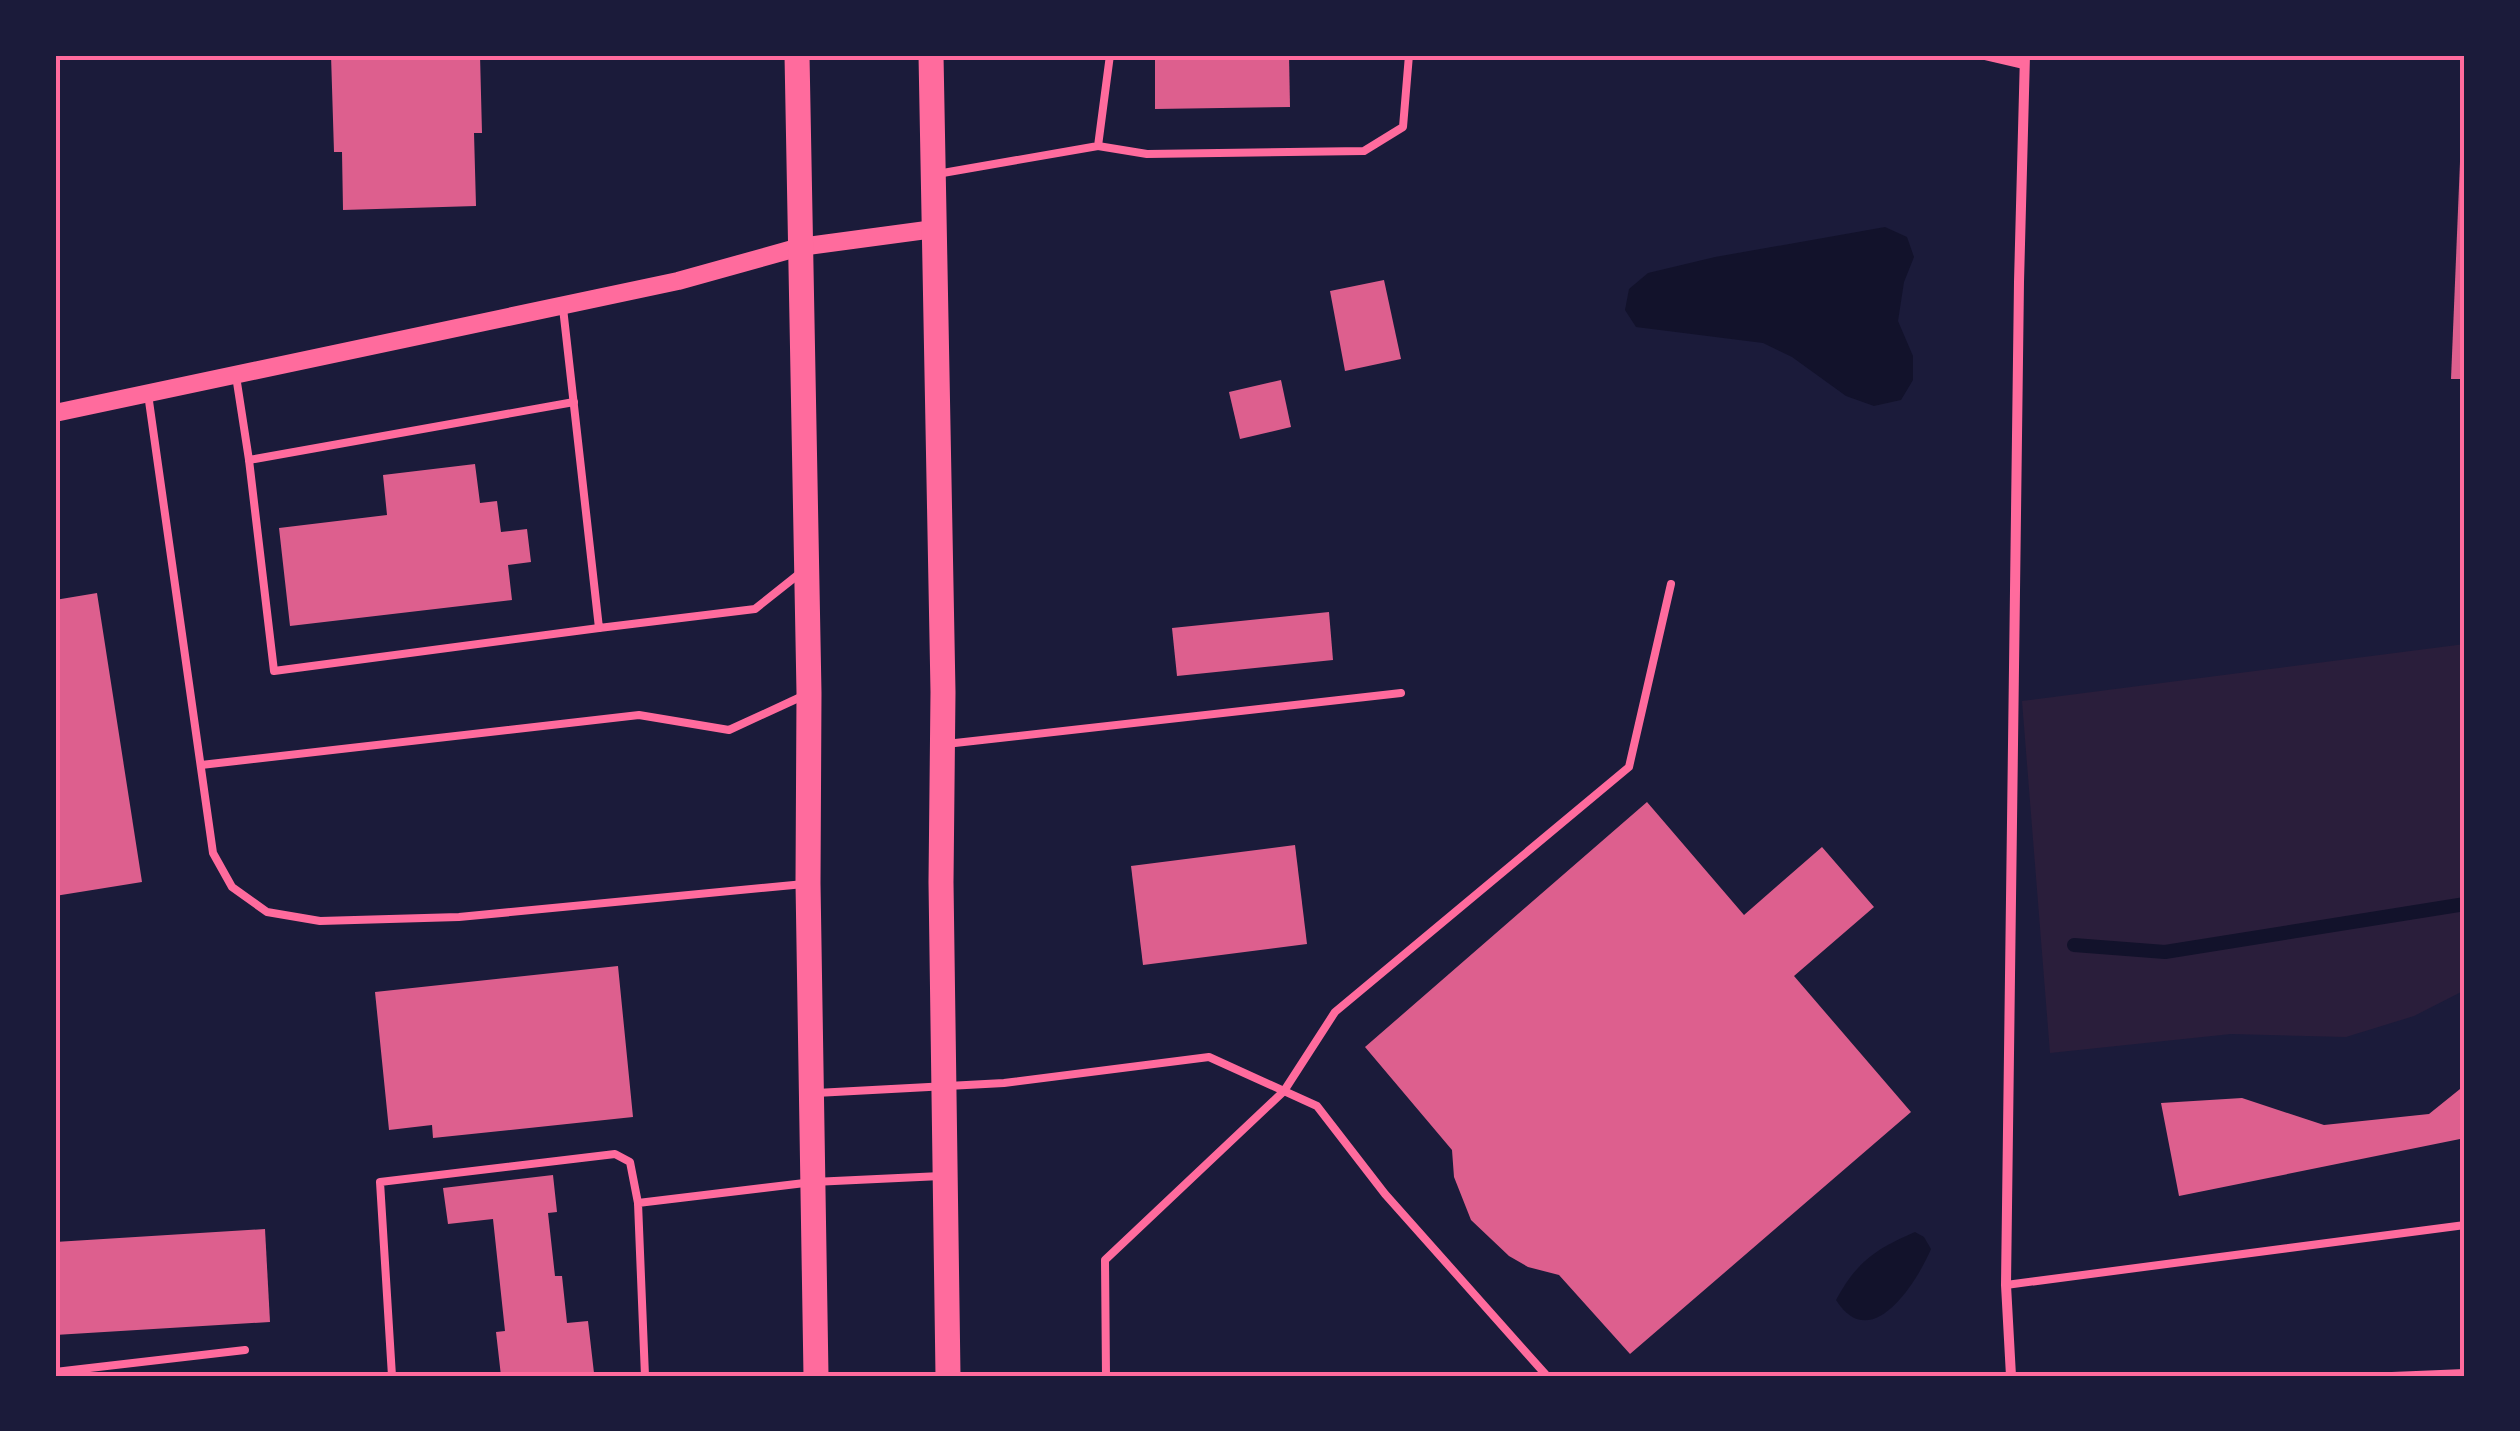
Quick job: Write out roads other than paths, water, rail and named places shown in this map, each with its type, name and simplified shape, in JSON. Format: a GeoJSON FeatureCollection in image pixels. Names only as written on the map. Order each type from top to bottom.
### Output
{"type":"FeatureCollection","features":[{"type":"Feature","properties":{"kind":"main road"},"geometry":{"type":"LineString","coordinates":[[797,55],[816,1376]]}},
{"type":"Feature","properties":{"kind":"main road"},"geometry":{"type":"LineString","coordinates":[[930,55],[948,1376]]}},
{"type":"Feature","properties":{"kind":"street"},"geometry":{"type":"LineString","coordinates":[[2011,1376],[2006,1284],[2025,60]]}},
{"type":"Feature","properties":{"kind":"street"},"geometry":{"type":"LineString","coordinates":[[55,414],[678,281],[800,246],[934,229]]}},
{"type":"Feature","properties":{"kind":"lane"},"geometry":{"type":"LineString","coordinates":[[1098,146],[1110,55]]}},
{"type":"Feature","properties":{"kind":"lane"},"geometry":{"type":"LineString","coordinates":[[933,175],[1098,146],[1147,154],[1364,151],[1402,126],[1409,55]]}},
{"type":"Feature","properties":{"kind":"lane"},"geometry":{"type":"LineString","coordinates":[[1981,55],[2025,60]]}},
{"type":"Feature","properties":{"kind":"lane"},"geometry":{"type":"LineString","coordinates":[[563,306],[600,628]]}},
{"type":"Feature","properties":{"kind":"lane"},"geometry":{"type":"LineString","coordinates":[[236,375],[274,671],[755,609],[807,568]]}},
{"type":"Feature","properties":{"kind":"lane"},"geometry":{"type":"LineString","coordinates":[[148,394],[213,853],[232,887],[267,912],[320,921],[459,917],[808,883]]}},
{"type":"Feature","properties":{"kind":"lane"},"geometry":{"type":"LineString","coordinates":[[249,460],[574,402]]}},
{"type":"Feature","properties":{"kind":"lane"},"geometry":{"type":"LineString","coordinates":[[1106,1376],[1105,1260],[1284,1091],[1335,1012],[1629,767],[1671,584]]}},
{"type":"Feature","properties":{"kind":"lane"},"geometry":{"type":"LineString","coordinates":[[201,765],[638,715],[729,730],[809,693]]}},
{"type":"Feature","properties":{"kind":"lane"},"geometry":{"type":"LineString","coordinates":[[942,744],[1401,693]]}},
{"type":"Feature","properties":{"kind":"lane"},"geometry":{"type":"LineString","coordinates":[[811,1094],[1004,1082],[1208,1057],[1317,1106],[1385,1194],[1547,1376]]}},
{"type":"Feature","properties":{"kind":"lane"},"geometry":{"type":"LineString","coordinates":[[392,1376],[380,1182],[615,1154],[630,1162],[638,1203],[644,1376]]}},
{"type":"Feature","properties":{"kind":"lane"},"geometry":{"type":"LineString","coordinates":[[638,1203],[813,1182],[945,1176]]}},
{"type":"Feature","properties":{"kind":"lane"},"geometry":{"type":"LineString","coordinates":[[2006,1284],[2465,1225]]}},
{"type":"Feature","properties":{"kind":"lane"},"geometry":{"type":"LineString","coordinates":[[55,1372],[245,1350]]}},
{"type":"Feature","properties":{"kind":"lane"},"geometry":{"type":"LineString","coordinates":[[2392,1376],[2465,1372]]}},
{"type":"Feature","properties":{"kind":"waterway"},"geometry":{"type":"LineString","coordinates":[[2074,945],[2165,952],[2465,904]]}}]}
